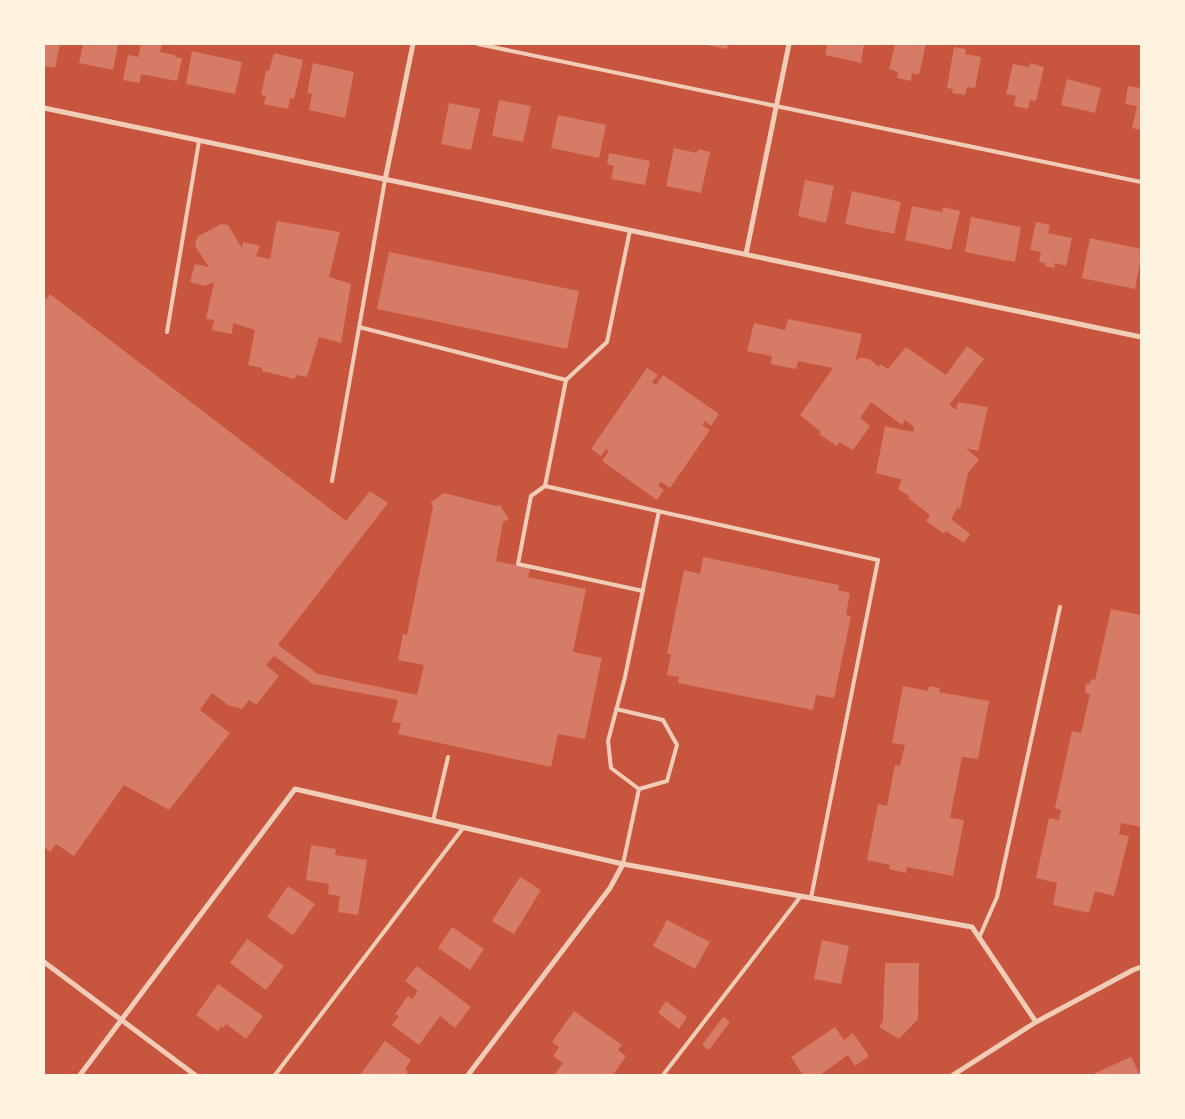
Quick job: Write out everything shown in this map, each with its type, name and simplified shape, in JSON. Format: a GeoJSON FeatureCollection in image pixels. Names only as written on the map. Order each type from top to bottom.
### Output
{"type":"FeatureCollection","features":[{"type":"Feature","properties":{"kind":"street"},"geometry":{"type":"LineString","coordinates":[[385,180],[413,44]]}},
{"type":"Feature","properties":{"kind":"street"},"geometry":{"type":"LineString","coordinates":[[746,254],[788,44]]}},
{"type":"Feature","properties":{"kind":"street"},"geometry":{"type":"LineString","coordinates":[[44,108],[1141,337]]}},
{"type":"Feature","properties":{"kind":"street"},"geometry":{"type":"LineString","coordinates":[[80,1075],[295,789],[622,864],[972,927],[1036,1022]]}},
{"type":"Feature","properties":{"kind":"street"},"geometry":{"type":"LineString","coordinates":[[468,1075],[610,888],[622,864]]}},
{"type":"Feature","properties":{"kind":"street"},"geometry":{"type":"LineString","coordinates":[[44,962],[195,1075]]}},
{"type":"Feature","properties":{"kind":"street"},"geometry":{"type":"LineString","coordinates":[[953,1075],[1036,1022],[1141,967]]}},
{"type":"Feature","properties":{"kind":"lane"},"geometry":{"type":"LineString","coordinates":[[478,44],[1141,182]]}},
{"type":"Feature","properties":{"kind":"lane"},"geometry":{"type":"LineString","coordinates":[[168,332],[199,141]]}},
{"type":"Feature","properties":{"kind":"lane"},"geometry":{"type":"LineString","coordinates":[[332,481],[385,180]]}},
{"type":"Feature","properties":{"kind":"lane"},"geometry":{"type":"LineString","coordinates":[[630,230],[607,342],[566,380],[545,486],[531,496],[518,564],[643,591]]}},
{"type":"Feature","properties":{"kind":"lane"},"geometry":{"type":"LineString","coordinates":[[359,327],[566,380]]}},
{"type":"Feature","properties":{"kind":"lane"},"geometry":{"type":"LineString","coordinates":[[545,486],[878,560],[811,898]]}},
{"type":"Feature","properties":{"kind":"lane"},"geometry":{"type":"LineString","coordinates":[[639,790],[611,768],[608,741],[625,677],[660,511]]}},
{"type":"Feature","properties":{"kind":"lane"},"geometry":{"type":"LineString","coordinates":[[979,938],[997,897],[1060,607]]}},
{"type":"Feature","properties":{"kind":"lane"},"geometry":{"type":"LineString","coordinates":[[616,709],[662,720],[677,745],[667,782],[639,790]]}},
{"type":"Feature","properties":{"kind":"lane"},"geometry":{"type":"LineString","coordinates":[[433,821],[448,757]]}},
{"type":"Feature","properties":{"kind":"lane"},"geometry":{"type":"LineString","coordinates":[[622,864],[639,790]]}},
{"type":"Feature","properties":{"kind":"lane"},"geometry":{"type":"LineString","coordinates":[[275,1075],[463,828]]}},
{"type":"Feature","properties":{"kind":"lane"},"geometry":{"type":"LineString","coordinates":[[663,1075],[801,896]]}},
{"type":"Feature","properties":{"kind":"building"},"geometry":{"type":"Polygon","coordinates":[[[44,44],[60,44],[55,68],[44,66],[44,44]]]}},
{"type":"Feature","properties":{"kind":"building"},"geometry":{"type":"Polygon","coordinates":[[[83,44],[118,44],[113,70],[79,63],[83,44]]]}},
{"type":"Feature","properties":{"kind":"building"},"geometry":{"type":"Polygon","coordinates":[[[141,44],[162,44],[160,52],[182,58],[177,81],[141,74],[140,83],[123,80],[128,55],[138,57],[141,44]]]}},
{"type":"Feature","properties":{"kind":"building"},"geometry":{"type":"Polygon","coordinates":[[[701,44],[728,44],[727,49],[701,44]]]}},
{"type":"Feature","properties":{"kind":"building"},"geometry":{"type":"Polygon","coordinates":[[[827,44],[864,44],[861,63],[825,55],[827,44]]]}},
{"type":"Feature","properties":{"kind":"building"},"geometry":{"type":"Polygon","coordinates":[[[895,44],[926,44],[919,75],[912,73],[911,81],[897,78],[898,72],[889,69],[895,44]]]}},
{"type":"Feature","properties":{"kind":"building"},"geometry":{"type":"Polygon","coordinates":[[[954,47],[966,49],[965,54],[981,57],[975,88],[967,87],[965,95],[952,93],[953,89],[947,88],[954,47]]]}},
{"type":"Feature","properties":{"kind":"building"},"geometry":{"type":"Polygon","coordinates":[[[192,51],[242,62],[235,94],[186,84],[192,51]]]}},
{"type":"Feature","properties":{"kind":"building"},"geometry":{"type":"Polygon","coordinates":[[[274,53],[303,60],[294,99],[290,98],[288,109],[264,104],[266,96],[261,95],[266,71],[269,71],[274,53]]]}},
{"type":"Feature","properties":{"kind":"building"},"geometry":{"type":"Polygon","coordinates":[[[313,63],[354,72],[345,118],[309,110],[312,94],[307,93],[313,63]]]}},
{"type":"Feature","properties":{"kind":"building"},"geometry":{"type":"Polygon","coordinates":[[[1030,63],[1044,67],[1036,101],[1030,100],[1028,109],[1014,106],[1016,96],[1006,94],[1013,64],[1029,67],[1030,63]]]}},
{"type":"Feature","properties":{"kind":"building"},"geometry":{"type":"Polygon","coordinates":[[[1067,79],[1101,88],[1095,113],[1061,105],[1067,79]]]}},
{"type":"Feature","properties":{"kind":"building"},"geometry":{"type":"Polygon","coordinates":[[[1128,86],[1141,88],[1141,130],[1132,128],[1137,106],[1125,104],[1128,86]]]}},
{"type":"Feature","properties":{"kind":"building"},"geometry":{"type":"Polygon","coordinates":[[[499,100],[531,106],[523,142],[492,136],[499,100]]]}},
{"type":"Feature","properties":{"kind":"building"},"geometry":{"type":"Polygon","coordinates":[[[449,103],[480,109],[471,150],[441,144],[449,103]]]}},
{"type":"Feature","properties":{"kind":"building"},"geometry":{"type":"Polygon","coordinates":[[[558,115],[606,125],[599,158],[551,148],[558,115]]]}},
{"type":"Feature","properties":{"kind":"building"},"geometry":{"type":"Polygon","coordinates":[[[674,148],[697,153],[698,149],[710,152],[701,193],[666,186],[674,148]]]}},
{"type":"Feature","properties":{"kind":"building"},"geometry":{"type":"Polygon","coordinates":[[[609,153],[650,161],[645,185],[611,179],[614,166],[607,164],[609,153]]]}},
{"type":"Feature","properties":{"kind":"building"},"geometry":{"type":"Polygon","coordinates":[[[805,180],[834,186],[826,223],[798,216],[805,180]]]}},
{"type":"Feature","properties":{"kind":"building"},"geometry":{"type":"Polygon","coordinates":[[[852,191],[901,202],[894,234],[845,224],[852,191]]]}},
{"type":"Feature","properties":{"kind":"building"},"geometry":{"type":"Polygon","coordinates":[[[912,206],[942,212],[943,207],[960,211],[951,250],[905,240],[912,206]]]}},
{"type":"Feature","properties":{"kind":"building"},"geometry":{"type":"Polygon","coordinates":[[[971,217],[1021,227],[1015,262],[965,252],[971,217]]]}},
{"type":"Feature","properties":{"kind":"building"},"geometry":{"type":"Polygon","coordinates":[[[277,221],[340,232],[329,277],[351,284],[341,343],[319,337],[307,377],[296,375],[295,379],[262,371],[262,368],[248,365],[255,330],[233,323],[232,334],[212,330],[214,320],[206,319],[214,282],[205,286],[190,282],[195,264],[209,267],[195,246],[197,237],[221,224],[228,225],[242,248],[243,242],[260,246],[256,256],[270,259],[277,221]]]}},
{"type":"Feature","properties":{"kind":"building"},"geometry":{"type":"Polygon","coordinates":[[[1036,222],[1050,225],[1048,233],[1072,238],[1066,266],[1055,263],[1054,268],[1045,266],[1046,263],[1039,262],[1041,252],[1030,250],[1036,222]]]}},
{"type":"Feature","properties":{"kind":"building"},"geometry":{"type":"Polygon","coordinates":[[[1090,238],[1141,249],[1135,289],[1082,278],[1090,238]]]}},
{"type":"Feature","properties":{"kind":"building"},"geometry":{"type":"Polygon","coordinates":[[[389,252],[579,291],[567,349],[377,309],[389,252]]]}},
{"type":"Feature","properties":{"kind":"building"},"geometry":{"type":"Polygon","coordinates":[[[50,294],[346,521],[370,491],[388,503],[278,645],[318,674],[417,695],[424,665],[398,660],[403,634],[407,635],[433,507],[431,502],[444,493],[496,506],[500,505],[509,519],[503,522],[496,561],[530,568],[528,577],[586,589],[573,652],[602,658],[585,739],[558,734],[551,767],[398,734],[401,723],[392,722],[398,700],[313,684],[274,656],[266,665],[279,676],[256,705],[249,700],[242,709],[228,705],[212,693],[200,710],[230,733],[169,810],[124,785],[74,856],[56,844],[50,852],[44,847],[44,302],[50,294]]]}},
{"type":"Feature","properties":{"kind":"building"},"geometry":{"type":"Polygon","coordinates":[[[788,319],[862,334],[855,362],[859,358],[869,359],[879,367],[880,364],[888,369],[906,347],[946,375],[967,346],[984,359],[949,405],[956,410],[958,402],[988,407],[978,451],[966,448],[979,460],[968,473],[960,509],[957,508],[951,519],[970,534],[964,543],[946,531],[944,534],[926,521],[930,515],[908,498],[909,496],[898,489],[903,480],[876,473],[885,426],[913,432],[914,427],[905,420],[902,425],[871,402],[860,418],[870,426],[853,450],[839,442],[837,446],[819,434],[821,432],[800,415],[833,368],[798,361],[796,369],[771,364],[772,356],[747,351],[754,323],[785,330],[788,319]]]}},
{"type":"Feature","properties":{"kind":"building"},"geometry":{"type":"Polygon","coordinates":[[[647,368],[658,375],[652,382],[656,385],[663,375],[719,414],[711,426],[705,421],[702,425],[710,430],[670,488],[661,482],[658,486],[664,490],[657,500],[602,461],[609,451],[606,449],[601,456],[591,449],[647,368]]]}},
{"type":"Feature","properties":{"kind":"building"},"geometry":{"type":"Polygon","coordinates":[[[703,557],[839,585],[838,590],[850,593],[846,615],[851,616],[834,698],[816,695],[813,710],[678,683],[679,677],[667,675],[671,654],[667,654],[684,570],[700,574],[703,557]]]}},
{"type":"Feature","properties":{"kind":"building"},"geometry":{"type":"Polygon","coordinates":[[[1111,609],[1141,615],[1141,827],[1121,823],[1119,834],[1129,836],[1114,896],[1095,891],[1089,913],[1053,905],[1057,883],[1036,878],[1049,818],[1059,820],[1061,810],[1055,808],[1072,731],[1081,733],[1090,694],[1085,693],[1086,683],[1090,684],[1091,679],[1095,680],[1111,609]]]}},
{"type":"Feature","properties":{"kind":"building"},"geometry":{"type":"Polygon","coordinates":[[[903,686],[928,691],[929,686],[940,688],[939,692],[989,701],[978,759],[962,757],[950,818],[964,820],[953,876],[907,867],[906,873],[889,869],[890,865],[867,860],[878,804],[887,806],[895,765],[900,766],[905,745],[892,743],[903,686]]]}},
{"type":"Feature","properties":{"kind":"building"},"geometry":{"type":"Polygon","coordinates":[[[311,845],[336,849],[335,855],[367,860],[358,915],[338,912],[340,896],[328,894],[329,884],[306,880],[311,845]]]}},
{"type":"Feature","properties":{"kind":"building"},"geometry":{"type":"Polygon","coordinates":[[[520,877],[541,890],[514,934],[492,921],[520,877]]]}},
{"type":"Feature","properties":{"kind":"building"},"geometry":{"type":"Polygon","coordinates":[[[288,886],[315,904],[293,935],[267,917],[288,886]]]}},
{"type":"Feature","properties":{"kind":"building"},"geometry":{"type":"Polygon","coordinates":[[[667,920],[710,942],[695,969],[653,946],[667,920]]]}},
{"type":"Feature","properties":{"kind":"building"},"geometry":{"type":"Polygon","coordinates":[[[452,927],[484,949],[470,970],[438,948],[452,927]]]}},
{"type":"Feature","properties":{"kind":"building"},"geometry":{"type":"Polygon","coordinates":[[[247,939],[284,966],[266,990],[230,963],[247,939]]]}},
{"type":"Feature","properties":{"kind":"building"},"geometry":{"type":"Polygon","coordinates":[[[822,940],[849,946],[841,984],[814,979],[822,940]]]}},
{"type":"Feature","properties":{"kind":"building"},"geometry":{"type":"Polygon","coordinates":[[[885,963],[919,963],[918,1019],[899,1039],[879,1027],[883,1021],[885,963]]]}},
{"type":"Feature","properties":{"kind":"building"},"geometry":{"type":"Polygon","coordinates":[[[417,966],[471,1007],[455,1028],[440,1016],[419,1045],[392,1025],[399,1016],[395,1014],[408,996],[412,999],[418,991],[405,981],[417,966]]]}},
{"type":"Feature","properties":{"kind":"building"},"geometry":{"type":"Polygon","coordinates":[[[218,984],[263,1016],[246,1039],[226,1024],[223,1028],[221,1026],[218,1031],[196,1015],[218,984]]]}},
{"type":"Feature","properties":{"kind":"building"},"geometry":{"type":"Polygon","coordinates":[[[666,1001],[687,1017],[679,1029],[658,1013],[666,1001]]]}},
{"type":"Feature","properties":{"kind":"building"},"geometry":{"type":"Polygon","coordinates":[[[574,1011],[622,1045],[618,1050],[626,1056],[613,1075],[554,1075],[563,1063],[553,1056],[559,1047],[552,1042],[574,1011]]]}},
{"type":"Feature","properties":{"kind":"building"},"geometry":{"type":"Polygon","coordinates":[[[723,1017],[730,1022],[709,1050],[702,1045],[723,1017]]]}},
{"type":"Feature","properties":{"kind":"building"},"geometry":{"type":"Polygon","coordinates":[[[835,1027],[844,1040],[853,1033],[869,1056],[855,1066],[848,1055],[820,1075],[803,1075],[791,1057],[835,1027]]]}},
{"type":"Feature","properties":{"kind":"building"},"geometry":{"type":"Polygon","coordinates":[[[385,1041],[411,1060],[405,1069],[408,1072],[405,1075],[360,1075],[385,1041]]]}},
{"type":"Feature","properties":{"kind":"building"},"geometry":{"type":"Polygon","coordinates":[[[1131,1057],[1140,1075],[1096,1075],[1095,1073],[1131,1057]]]}}]}
